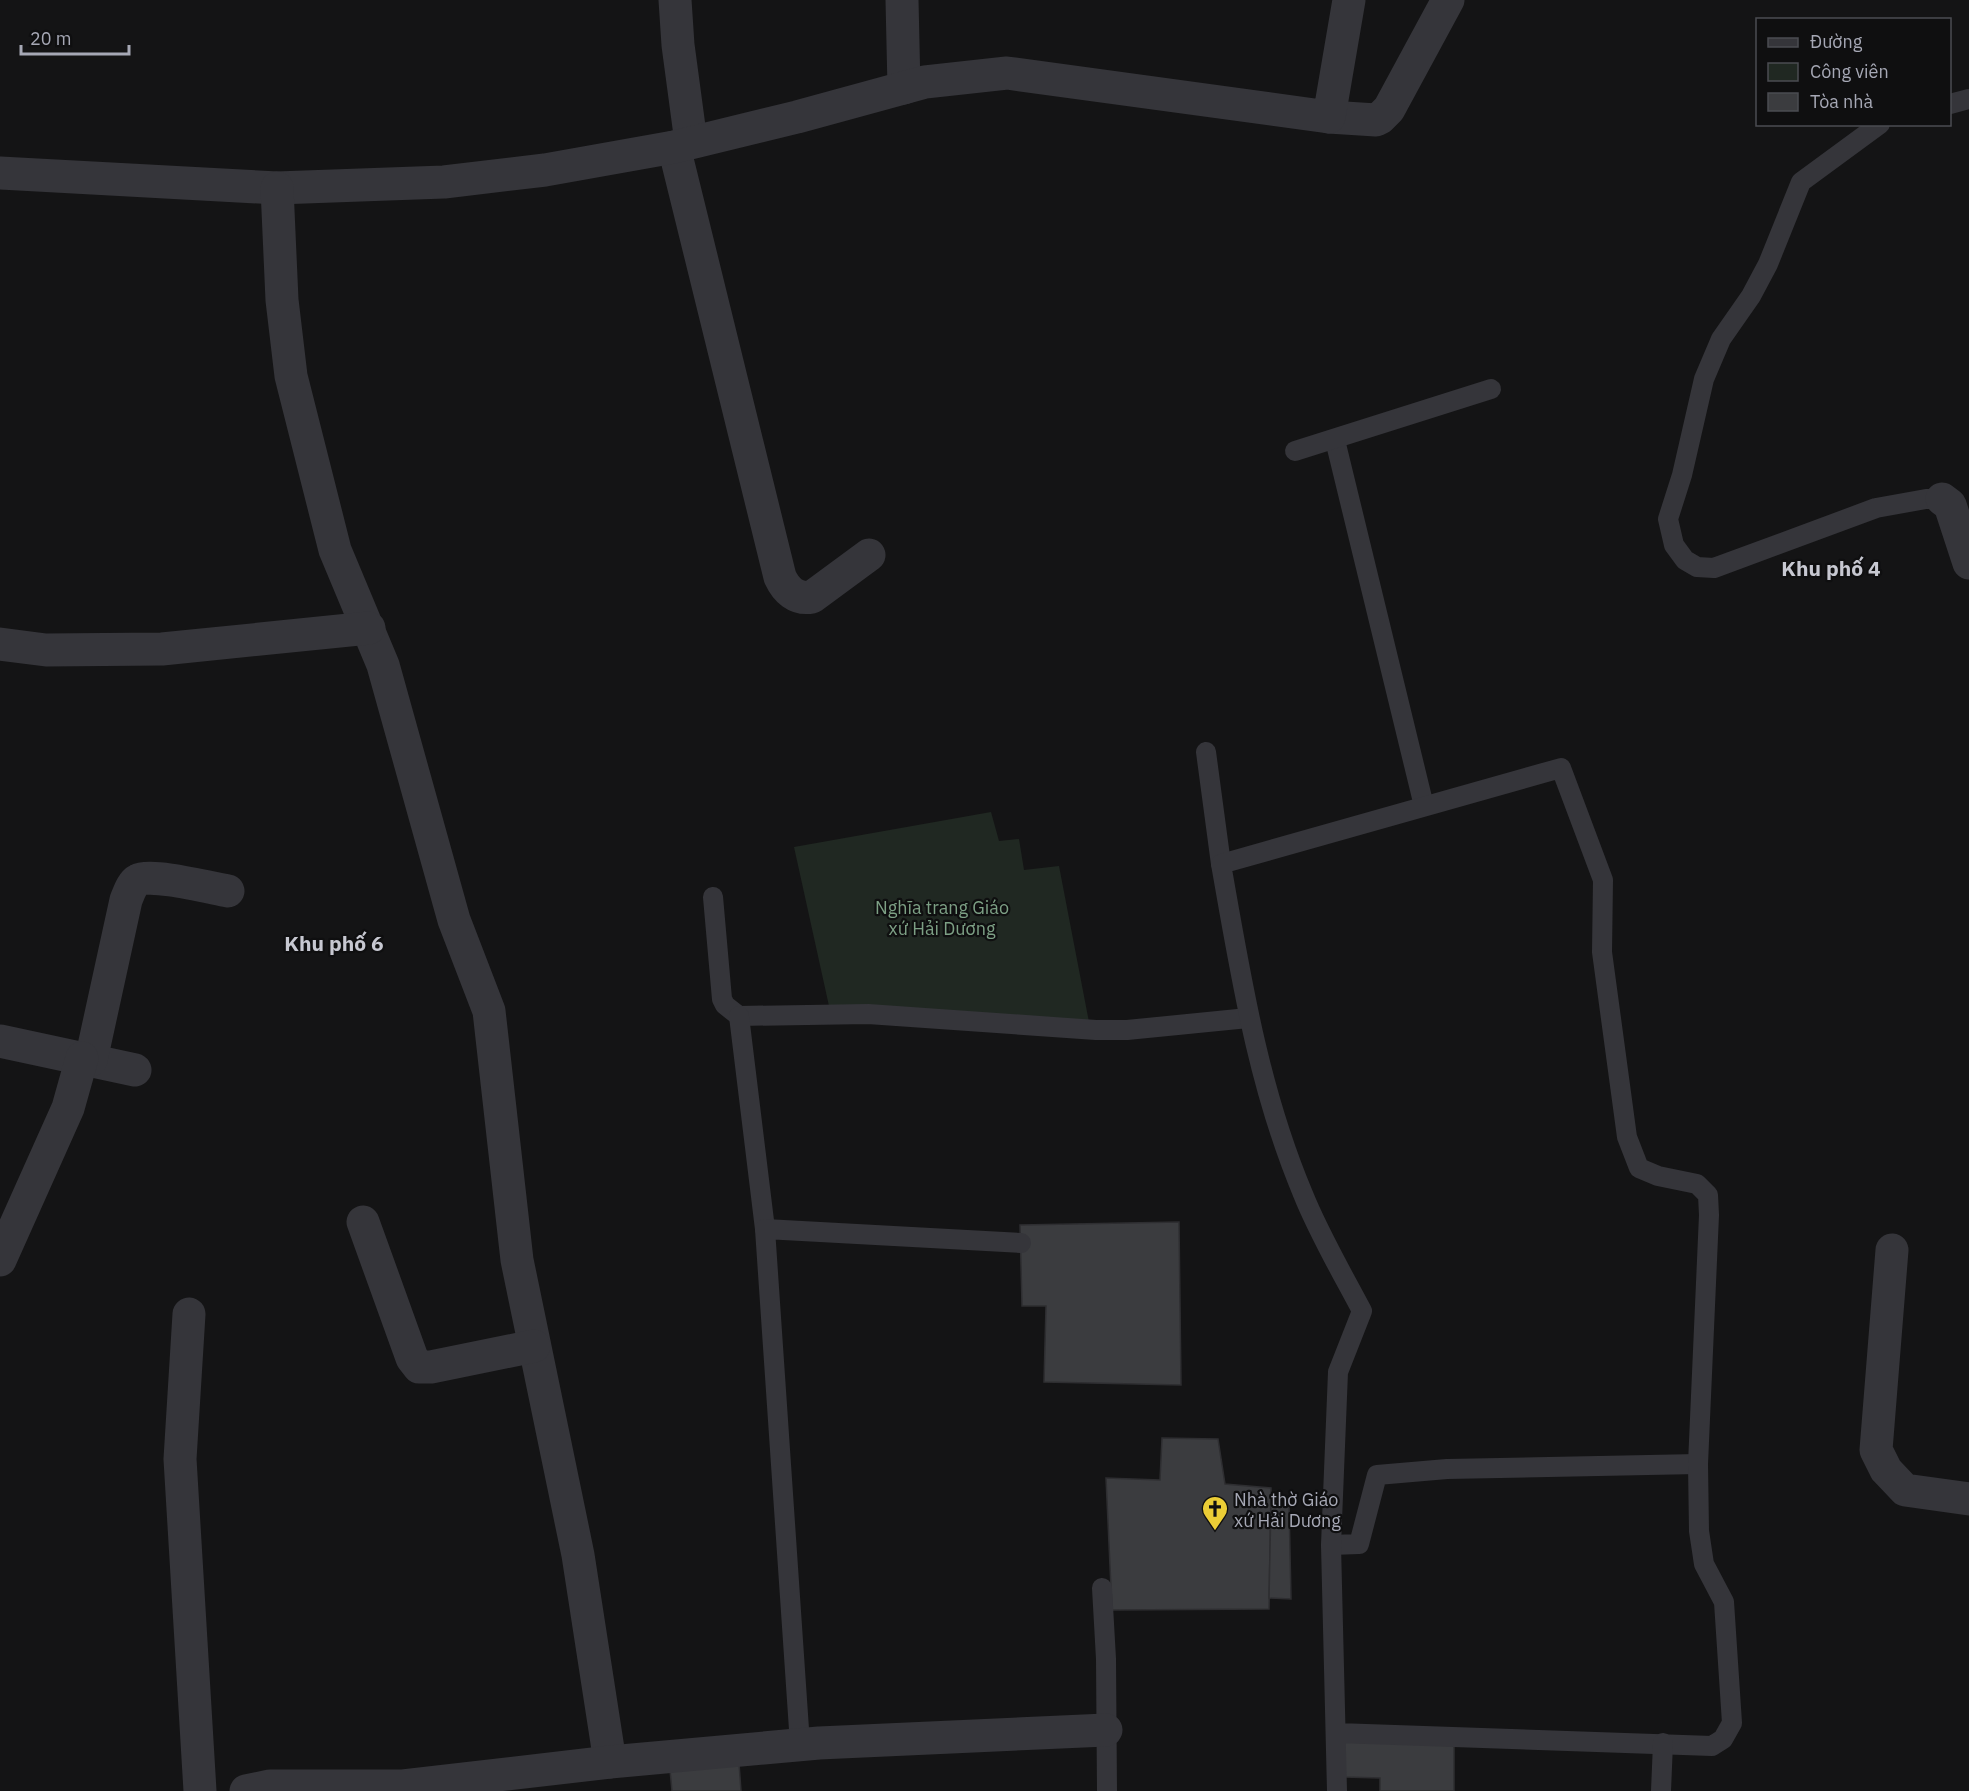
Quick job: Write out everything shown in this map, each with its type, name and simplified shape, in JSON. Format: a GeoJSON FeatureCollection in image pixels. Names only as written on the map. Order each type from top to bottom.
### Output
{"type":"FeatureCollection","features":[{"type":"Feature","properties":{"kind":"street"},"geometry":{"type":"LineString","coordinates":[[675,0],[683,145],[780,577],[788,591],[806,598],[812,597],[869,555]]}},
{"type":"Feature","properties":{"kind":"street"},"geometry":{"type":"LineString","coordinates":[[902,0],[904,88]]}},
{"type":"Feature","properties":{"kind":"street"},"geometry":{"type":"LineString","coordinates":[[1329,117],[1349,0]]}},
{"type":"Feature","properties":{"kind":"street"},"geometry":{"type":"LineString","coordinates":[[0,173],[277,188],[444,182],[545,170],[683,145],[925,82],[1007,73],[1329,117],[1376,120],[1389,109],[1448,0]]}},
{"type":"Feature","properties":{"kind":"street"},"geometry":{"type":"LineString","coordinates":[[277,188],[282,300],[291,376],[335,550],[383,665],[454,920],[489,1011],[517,1260],[578,1555],[610,1762]]}},
{"type":"Feature","properties":{"kind":"street"},"geometry":{"type":"LineString","coordinates":[[1942,498],[1950,505],[1967,548]]}},
{"type":"Feature","properties":{"kind":"street"},"geometry":{"type":"LineString","coordinates":[[0,644],[46,650],[162,649],[369,628]]}},
{"type":"Feature","properties":{"kind":"street"},"geometry":{"type":"LineString","coordinates":[[0,1260],[68,1108],[86,1059],[126,900],[135,881],[141,878],[162,879],[228,891]]}},
{"type":"Feature","properties":{"kind":"street"},"geometry":{"type":"LineString","coordinates":[[0,1041],[135,1070]]}},
{"type":"Feature","properties":{"kind":"street"},"geometry":{"type":"LineString","coordinates":[[363,1222],[412,1358],[419,1367],[431,1367],[534,1346]]}},
{"type":"Feature","properties":{"kind":"street"},"geometry":{"type":"LineString","coordinates":[[1892,1250],[1876,1450],[1886,1470],[1905,1490],[1969,1499]]}},
{"type":"Feature","properties":{"kind":"street"},"geometry":{"type":"LineString","coordinates":[[189,1314],[180,1459],[200,1791]]}},
{"type":"Feature","properties":{"kind":"street"},"geometry":{"type":"LineString","coordinates":[[246,1791],[270,1786],[403,1786],[610,1762],[800,1744],[1106,1730]]}},
{"type":"Feature","properties":{"kind":"lane"},"geometry":{"type":"LineString","coordinates":[[1951,104],[1969,99]]}},
{"type":"Feature","properties":{"kind":"lane"},"geometry":{"type":"LineString","coordinates":[[1877,126],[1802,182],[1768,264],[1751,296],[1722,339],[1704,379],[1682,475],[1668,519],[1674,545],[1685,560],[1696,567],[1714,568],[1876,508],[1942,498]]}},
{"type":"Feature","properties":{"kind":"lane"},"geometry":{"type":"LineString","coordinates":[[1295,452],[1491,389]]}},
{"type":"Feature","properties":{"kind":"lane"},"geometry":{"type":"LineString","coordinates":[[1335,440],[1424,806]]}},
{"type":"Feature","properties":{"kind":"lane"},"geometry":{"type":"LineString","coordinates":[[1206,752],[1221,864],[1248,1018],[1279,1130],[1303,1195],[1362,1311],[1338,1372],[1331,1545],[1336,1791]]}},
{"type":"Feature","properties":{"kind":"lane"},"geometry":{"type":"LineString","coordinates":[[1221,864],[1561,768],[1603,880],[1602,952],[1627,1137],[1639,1168],[1658,1176],[1697,1184],[1708,1195],[1698,1464],[1699,1531],[1704,1564],[1724,1602],[1732,1723],[1723,1739],[1712,1746],[1336,1732]]}},
{"type":"Feature","properties":{"kind":"lane"},"geometry":{"type":"LineString","coordinates":[[713,897],[723,999],[725,1005],[739,1016],[868,1014],[1096,1030],[1127,1030],[1248,1018]]}},
{"type":"Feature","properties":{"kind":"lane"},"geometry":{"type":"LineString","coordinates":[[739,1016],[765,1229],[800,1744]]}},
{"type":"Feature","properties":{"kind":"lane"},"geometry":{"type":"LineString","coordinates":[[765,1229],[1021,1243]]}},
{"type":"Feature","properties":{"kind":"lane"},"geometry":{"type":"LineString","coordinates":[[1331,1545],[1359,1544],[1377,1474],[1447,1469],[1698,1464]]}},
{"type":"Feature","properties":{"kind":"lane"},"geometry":{"type":"LineString","coordinates":[[1102,1588],[1106,1659],[1107,1791]]}},
{"type":"Feature","properties":{"kind":"lane"},"geometry":{"type":"LineString","coordinates":[[1662,1791],[1663,1743]]}},
{"type":"Feature","properties":{"kind":"green space","name":"Nghĩa trang Giáo xứ Hải Dương"},"geometry":{"type":"Polygon","coordinates":[[[991,812],[999,841],[1019,839],[1024,870],[1059,866],[1089,1022],[829,1006],[794,847],[991,812]]]}},
{"type":"Feature","properties":{"kind":"building"},"geometry":{"type":"Polygon","coordinates":[[[1179,1222],[1181,1385],[1044,1382],[1046,1306],[1022,1306],[1020,1225],[1179,1222]]]}},
{"type":"Feature","properties":{"kind":"building"},"geometry":{"type":"Polygon","coordinates":[[[1162,1438],[1218,1439],[1225,1484],[1271,1488],[1269,1609],[1112,1610],[1106,1478],[1160,1480],[1162,1438]]]}},
{"type":"Feature","properties":{"kind":"building"},"geometry":{"type":"Polygon","coordinates":[[[1271,1501],[1289,1502],[1291,1599],[1269,1598],[1271,1501]]]}},
{"type":"Feature","properties":{"kind":"building"},"geometry":{"type":"Polygon","coordinates":[[[1344,1741],[1454,1745],[1454,1791],[1380,1791],[1380,1778],[1344,1777],[1344,1741]]]}},
{"type":"Feature","properties":{"kind":"building"},"geometry":{"type":"Polygon","coordinates":[[[739,1763],[741,1791],[672,1791],[670,1770],[739,1763]]]}},
{"type":"Feature","properties":{"kind":"place","name":"Nhà thờ Giáo xứ Hải Dương"},"geometry":{"type":"Point","coordinates":[1215,1532]}},
{"type":"Feature","properties":{"kind":"district","name":"Khu phố 4"},"geometry":{"type":"Point","coordinates":[1831,568]}},
{"type":"Feature","properties":{"kind":"district","name":"Khu phố 6"},"geometry":{"type":"Point","coordinates":[334,943]}}]}
